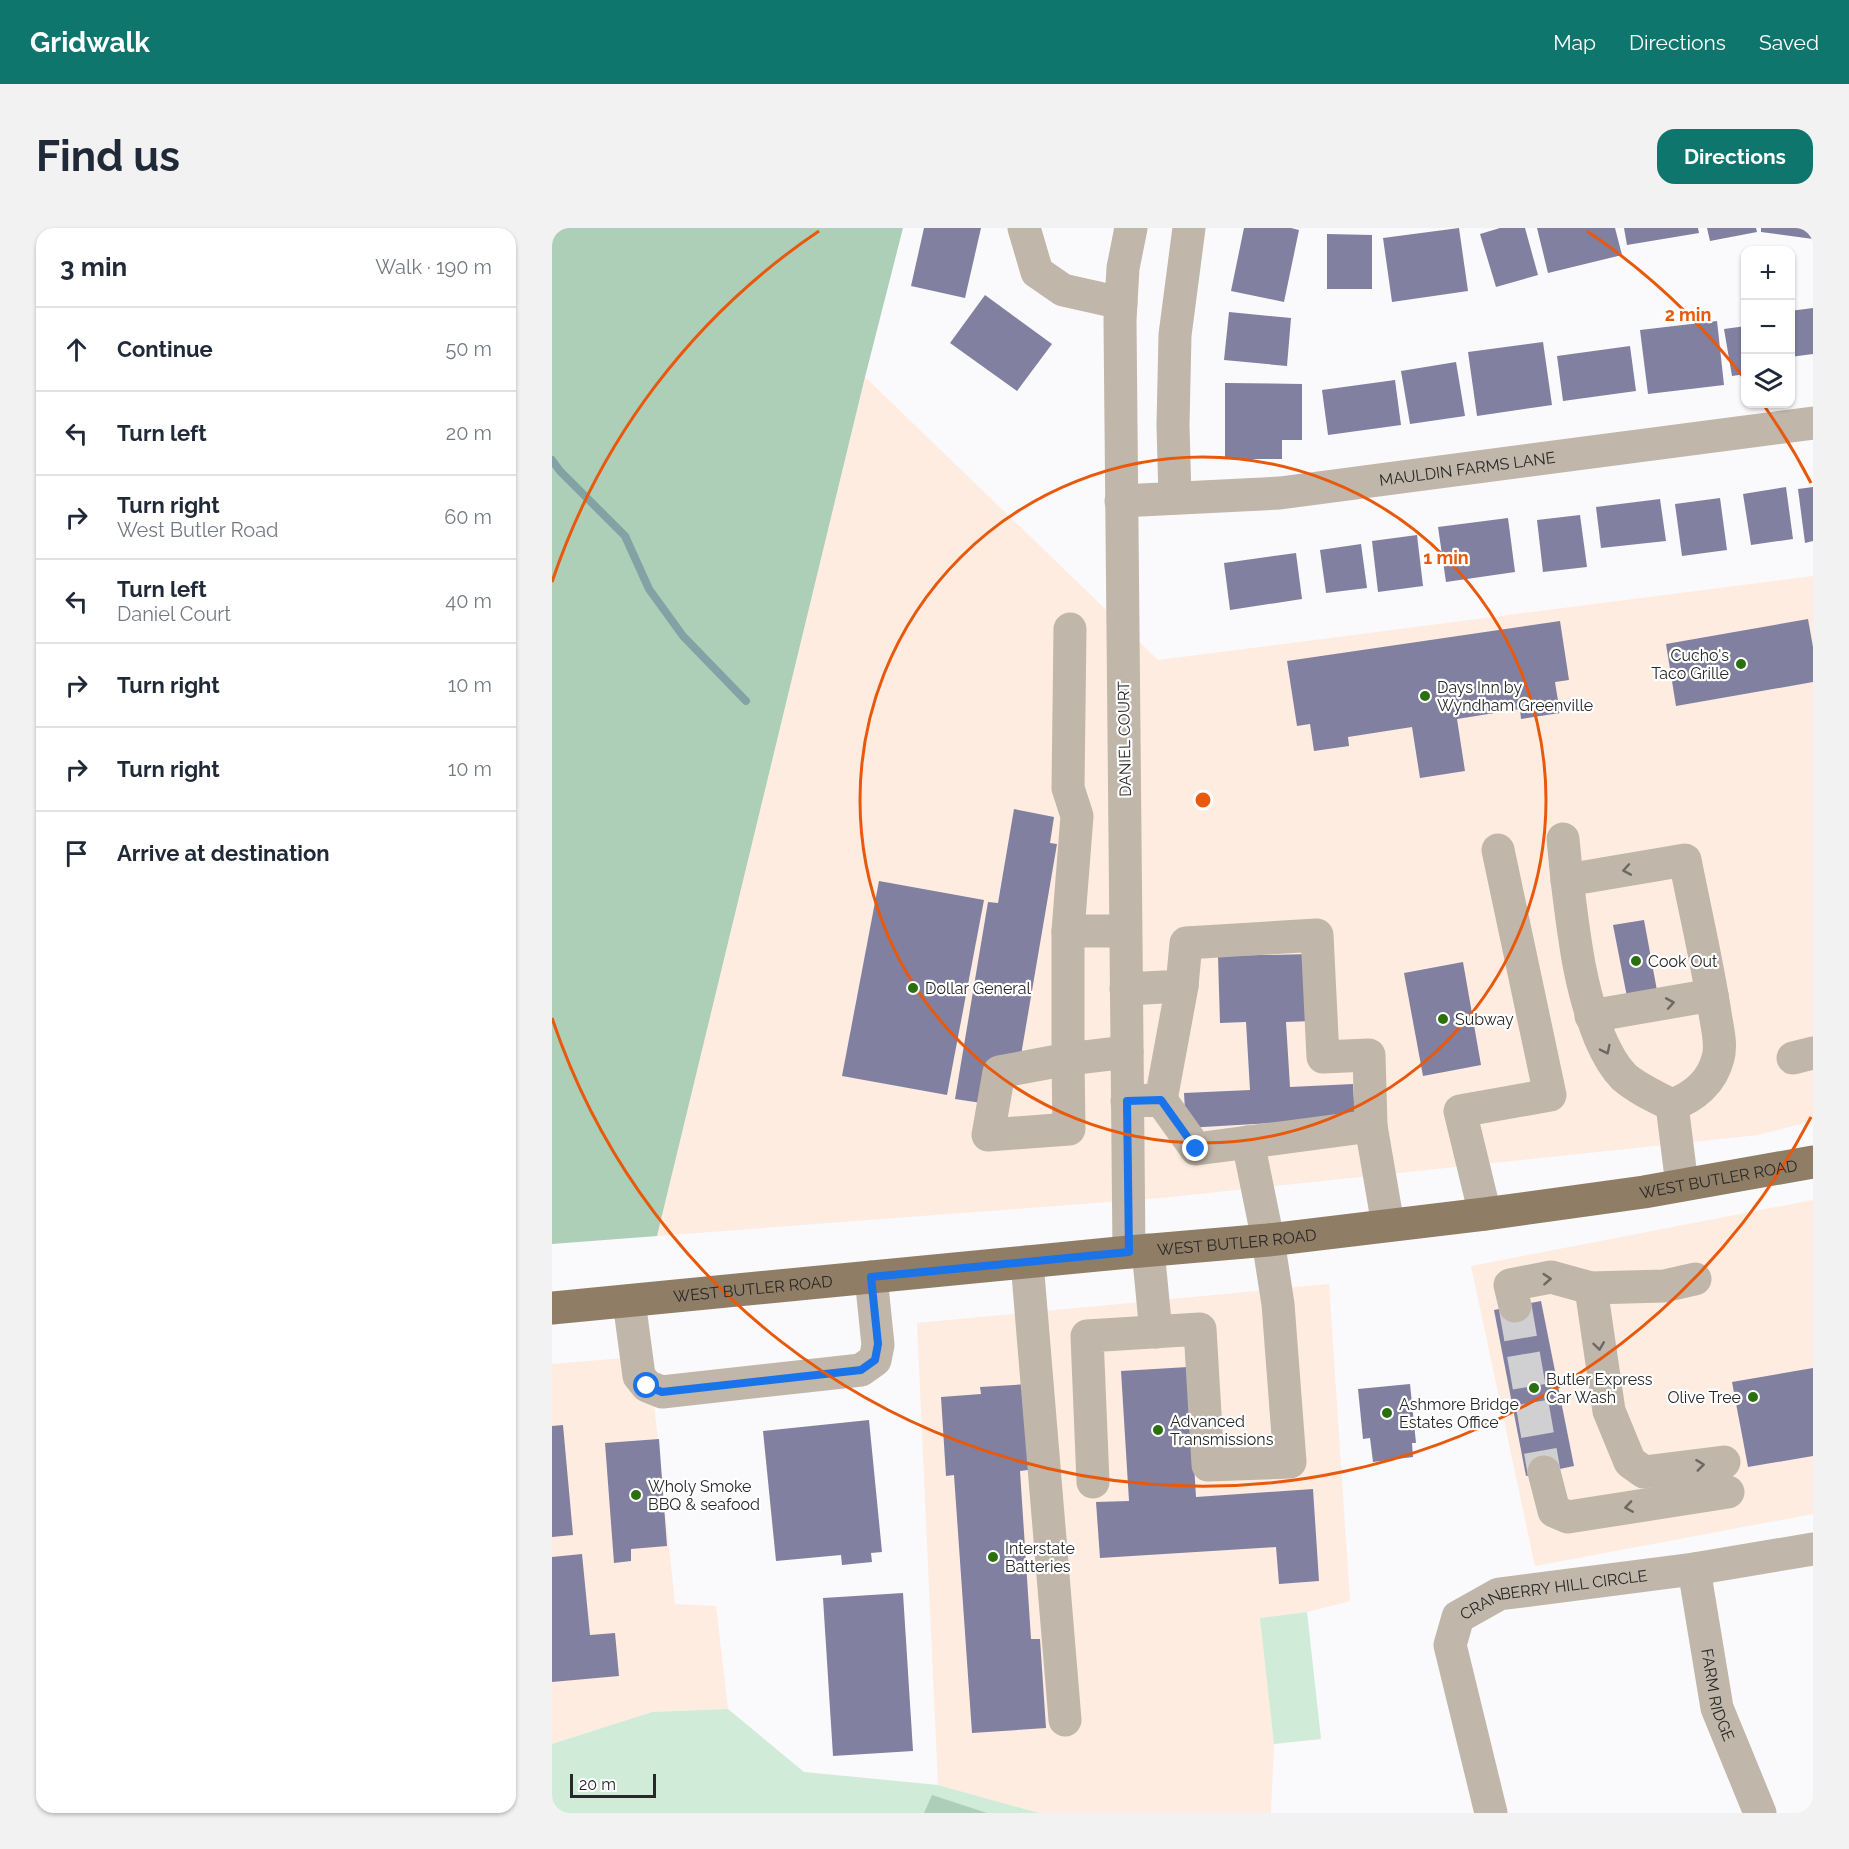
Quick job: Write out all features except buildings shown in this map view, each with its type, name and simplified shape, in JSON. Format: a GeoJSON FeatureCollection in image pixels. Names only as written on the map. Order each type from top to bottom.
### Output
{"type":"FeatureCollection","features":[{"type":"Feature","properties":{"kind":"main road","name":"WEST BUTLER ROAD"},"geometry":{"type":"LineString","coordinates":[[552,1308],[1268,1240],[1485,1214],[1682,1185],[1813,1162]]}},
{"type":"Feature","properties":{"kind":"street"},"geometry":{"type":"LineString","coordinates":[[1024,228],[1037,272],[1063,290],[1121,303]]}},
{"type":"Feature","properties":{"kind":"street","name":"DANIEL COURT"},"geometry":{"type":"LineString","coordinates":[[1131,228],[1123,268],[1121,303],[1127,1101],[1139,1251],[1156,1332]]}},
{"type":"Feature","properties":{"kind":"street"},"geometry":{"type":"LineString","coordinates":[[1175,498],[1173,424],[1175,335],[1189,228]]}},
{"type":"Feature","properties":{"kind":"street","name":"MAULDIN FARMS LANE"},"geometry":{"type":"LineString","coordinates":[[1121,501],[1280,493],[1813,423]]}},
{"type":"Feature","properties":{"kind":"street"},"geometry":{"type":"LineString","coordinates":[[1071,629],[1068,788],[1077,816],[1068,931],[1068,1059],[1127,1052]]}},
{"type":"Feature","properties":{"kind":"street"},"geometry":{"type":"LineString","coordinates":[[1077,816],[1124,816]]}},
{"type":"Feature","properties":{"kind":"street"},"geometry":{"type":"LineString","coordinates":[[1563,839],[1567,880],[1579,971],[1591,1016],[1612,1061],[1623,1076],[1635,1086],[1672,1105],[1683,1101],[1700,1090],[1718,1060],[1719,1042],[1685,860],[1567,880]]}},
{"type":"Feature","properties":{"kind":"street"},"geometry":{"type":"LineString","coordinates":[[1485,1214],[1460,1112],[1550,1095],[1498,850]]}},
{"type":"Feature","properties":{"kind":"street"},"geometry":{"type":"LineString","coordinates":[[1068,931],[1125,931]]}},
{"type":"Feature","properties":{"kind":"street"},"geometry":{"type":"LineString","coordinates":[[1371,1126],[1196,1149],[1161,1100],[1182,986],[1186,943],[1317,935],[1323,1057],[1369,1055],[1371,1126],[1388,1225]]}},
{"type":"Feature","properties":{"kind":"street"},"geometry":{"type":"LineString","coordinates":[[1126,989],[1182,986]]}},
{"type":"Feature","properties":{"kind":"street"},"geometry":{"type":"LineString","coordinates":[[1591,1016],[1712,995]]}},
{"type":"Feature","properties":{"kind":"street"},"geometry":{"type":"LineString","coordinates":[[1127,1101],[1161,1100]]}},
{"type":"Feature","properties":{"kind":"street"},"geometry":{"type":"LineString","coordinates":[[1672,1105],[1682,1185]]}},
{"type":"Feature","properties":{"kind":"street"},"geometry":{"type":"LineString","coordinates":[[1093,1482],[1087,1336],[1200,1329],[1208,1465],[1290,1462],[1278,1304],[1268,1240],[1248,1142]]}},
{"type":"Feature","properties":{"kind":"street"},"geometry":{"type":"LineString","coordinates":[[1027,1262],[1065,1720]]}},
{"type":"Feature","properties":{"kind":"street"},"geometry":{"type":"LineString","coordinates":[[629,1301],[639,1376],[647,1386],[662,1392],[861,1370],[875,1360],[878,1344],[871,1277]]}},
{"type":"Feature","properties":{"kind":"street"},"geometry":{"type":"LineString","coordinates":[[1515,1306],[1510,1285],[1551,1277],[1591,1288],[1664,1286],[1695,1279]]}},
{"type":"Feature","properties":{"kind":"street"},"geometry":{"type":"LineString","coordinates":[[1544,1472],[1554,1510],[1568,1517],[1726,1477],[1644,1472],[1630,1462],[1609,1411],[1591,1288]]}},
{"type":"Feature","properties":{"kind":"street","name":"CRANBERRY HILL CIRCLE"},"geometry":{"type":"LineString","coordinates":[[1491,1813],[1450,1645],[1458,1617],[1499,1594],[1694,1569],[1813,1549]]}},
{"type":"Feature","properties":{"kind":"street","name":"FARM RIDGE"},"geometry":{"type":"LineString","coordinates":[[1694,1569],[1717,1708],[1760,1813]]}},
{"type":"Feature","properties":{"kind":"shaded area"},"geometry":{"type":"Polygon","coordinates":[[[865,377],[1158,660],[1813,576],[1813,1121],[1758,1135],[1160,1198],[657,1236],[865,377]]]}},
{"type":"Feature","properties":{"kind":"shaded area"},"geometry":{"type":"Polygon","coordinates":[[[1813,1200],[1813,1514],[1535,1566],[1471,1266],[1813,1200]]]}},
{"type":"Feature","properties":{"kind":"shaded area"},"geometry":{"type":"Polygon","coordinates":[[[1329,1284],[1350,1601],[1307,1612],[1261,1618],[1274,1744],[1271,1813],[1039,1813],[938,1785],[917,1323],[1329,1284]]]}},
{"type":"Feature","properties":{"kind":"shaded area"},"geometry":{"type":"Polygon","coordinates":[[[649,1356],[675,1604],[716,1606],[728,1709],[652,1712],[552,1744],[552,1364],[649,1356]]]}},
{"type":"Feature","properties":{"kind":"green space"},"geometry":{"type":"Polygon","coordinates":[[[552,228],[903,228],[657,1236],[552,1244],[552,228]]]}},
{"type":"Feature","properties":{"kind":"green space"},"geometry":{"type":"Polygon","coordinates":[[[1307,1612],[1321,1739],[1274,1744],[1260,1618],[1307,1612]]]}},
{"type":"Feature","properties":{"kind":"green space"},"geometry":{"type":"Polygon","coordinates":[[[728,1709],[804,1772],[938,1785],[1039,1813],[552,1813],[552,1744],[652,1712],[728,1709]]]}},
{"type":"Feature","properties":{"kind":"green space"},"geometry":{"type":"Polygon","coordinates":[[[932,1795],[987,1813],[924,1813],[932,1795]]]}},
{"type":"Feature","properties":{"kind":"waterway"},"geometry":{"type":"LineString","coordinates":[[552,460],[560,471],[625,536],[649,589],[683,636],[746,701]]}},
{"type":"Feature","properties":{"kind":"tunnel"},"geometry":{"type":"LineString","coordinates":[[1515,1306],[1544,1472]]}},
{"type":"Feature","properties":{"kind":"place","name":"Cucho's Taco Grille"},"geometry":{"type":"Point","coordinates":[1741,664]}},
{"type":"Feature","properties":{"kind":"place","name":"Days Inn by Wyndham Greenville"},"geometry":{"type":"Point","coordinates":[1425,696]}},
{"type":"Feature","properties":{"kind":"place","name":"Cook Out"},"geometry":{"type":"Point","coordinates":[1636,961]}},
{"type":"Feature","properties":{"kind":"place","name":"Dollar General"},"geometry":{"type":"Point","coordinates":[913,988]}},
{"type":"Feature","properties":{"kind":"place","name":"Subway"},"geometry":{"type":"Point","coordinates":[1443,1019]}},
{"type":"Feature","properties":{"kind":"place","name":"Butler Express Car Wash"},"geometry":{"type":"Point","coordinates":[1534,1388]}},
{"type":"Feature","properties":{"kind":"place","name":"Olive Tree"},"geometry":{"type":"Point","coordinates":[1753,1397]}},
{"type":"Feature","properties":{"kind":"place","name":"Ashmore Bridge Estates Office"},"geometry":{"type":"Point","coordinates":[1387,1413]}},
{"type":"Feature","properties":{"kind":"place","name":"Advanced Transmissions"},"geometry":{"type":"Point","coordinates":[1158,1430]}},
{"type":"Feature","properties":{"kind":"place","name":"Wholy Smoke BBQ & seafood"},"geometry":{"type":"Point","coordinates":[636,1495]}},
{"type":"Feature","properties":{"kind":"place","name":"Interstate Batteries"},"geometry":{"type":"Point","coordinates":[993,1557]}},
{"type":"Feature","properties":{"kind":"route"},"geometry":{"type":"LineString","coordinates":[[647,1386],[662,1392],[861,1370],[875,1360],[878,1344],[871,1277],[1129,1252],[1127,1101],[1161,1100],[1196,1149]]}}]}
